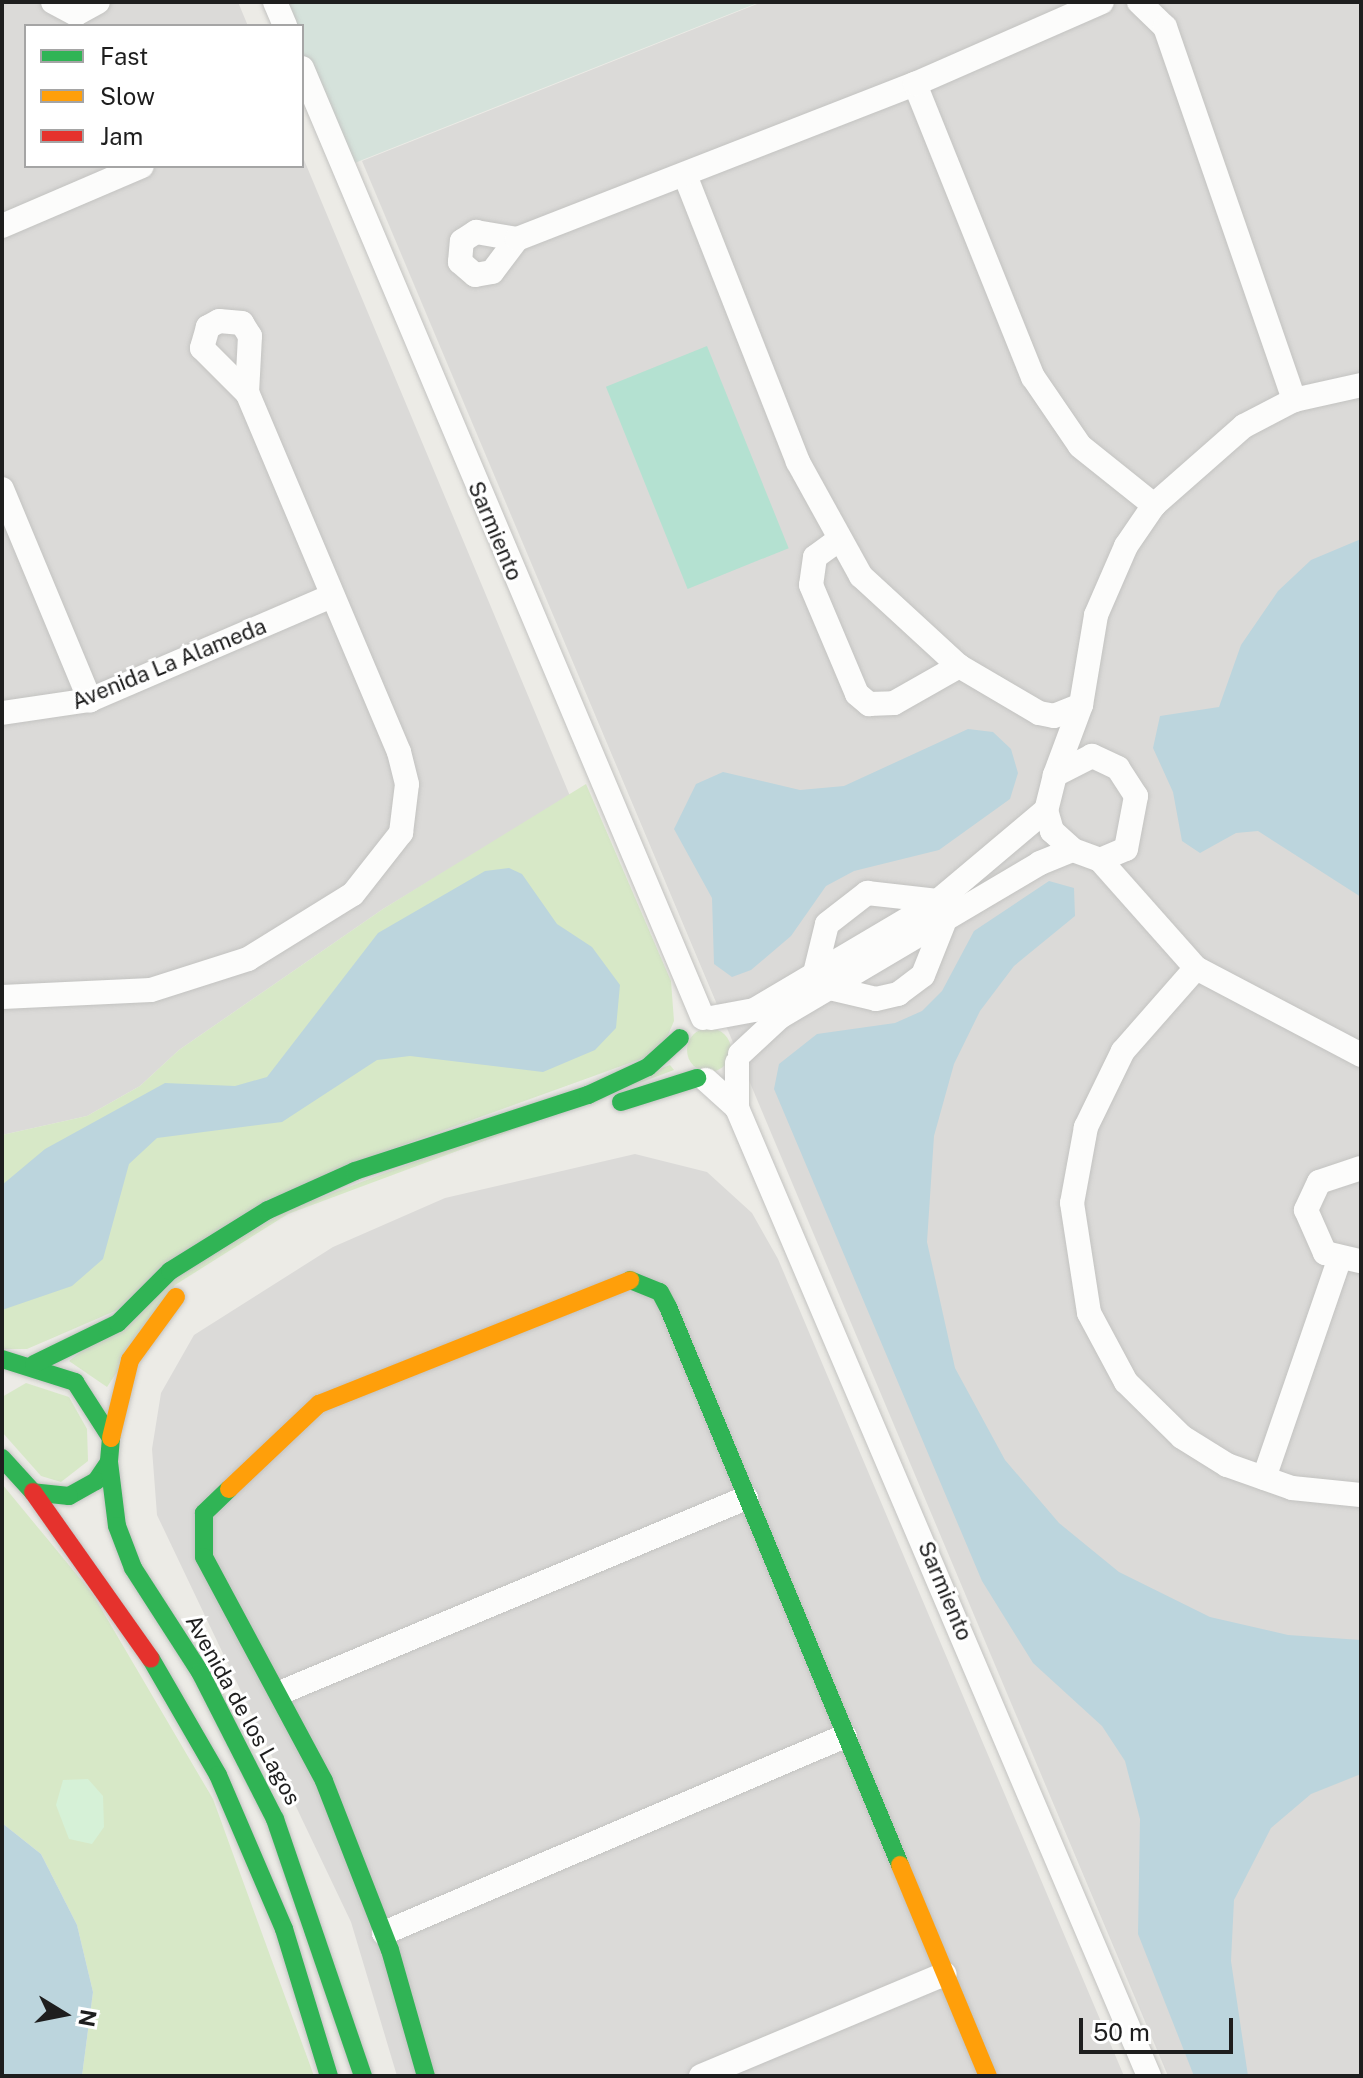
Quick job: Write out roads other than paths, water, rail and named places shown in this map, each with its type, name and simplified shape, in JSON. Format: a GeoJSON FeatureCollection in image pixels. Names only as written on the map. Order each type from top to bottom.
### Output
{"type":"FeatureCollection","features":[{"type":"Feature","properties":{"kind":"street"},"geometry":{"type":"LineString","coordinates":[[53,2],[76,14],[98,2]]}},
{"type":"Feature","properties":{"kind":"street"},"geometry":{"type":"LineString","coordinates":[[275,2],[284,24]]}},
{"type":"Feature","properties":{"kind":"street"},"geometry":{"type":"LineString","coordinates":[[1139,2],[1165,27],[1294,400]]}},
{"type":"Feature","properties":{"kind":"street"},"geometry":{"type":"LineString","coordinates":[[1165,27],[1170,2]]}},
{"type":"Feature","properties":{"kind":"street"},"geometry":{"type":"LineString","coordinates":[[517,239],[915,84],[1103,3]]}},
{"type":"Feature","properties":{"kind":"street","name":"Sarmiento"},"geometry":{"type":"LineString","coordinates":[[304,73],[687,995],[695,1026]]}},
{"type":"Feature","properties":{"kind":"street"},"geometry":{"type":"LineString","coordinates":[[915,84],[1033,377],[1080,446],[1154,505]]}},
{"type":"Feature","properties":{"kind":"street"},"geometry":{"type":"LineString","coordinates":[[2,226],[137,168]]}},
{"type":"Feature","properties":{"kind":"street"},"geometry":{"type":"LineString","coordinates":[[685,175],[798,462],[837,541],[887,604],[959,666],[1039,713],[1054,716],[1081,705]]}},
{"type":"Feature","properties":{"kind":"street"},"geometry":{"type":"LineString","coordinates":[[1361,385],[1294,400],[1211,449],[1154,505],[1126,546],[1096,615],[1081,705],[1055,775],[1046,810],[1052,831],[1073,850],[1100,860],[1132,888],[1196,968],[1361,1055]]}},
{"type":"Feature","properties":{"kind":"street"},"geometry":{"type":"LineString","coordinates":[[2,997],[92,997],[202,976],[286,941],[372,878],[401,833],[407,784],[247,393]]}},
{"type":"Feature","properties":{"kind":"street"},"geometry":{"type":"LineString","coordinates":[[2,489],[90,700]]}},
{"type":"Feature","properties":{"kind":"street"},"geometry":{"type":"LineString","coordinates":[[837,541],[815,557],[811,585],[857,694],[869,704],[894,703],[959,666]]}},
{"type":"Feature","properties":{"kind":"street","name":"Avenida La Alameda"},"geometry":{"type":"LineString","coordinates":[[2,713],[90,700],[332,596]]}},
{"type":"Feature","properties":{"kind":"street"},"geometry":{"type":"LineString","coordinates":[[1081,705],[1092,756]]}},
{"type":"Feature","properties":{"kind":"street"},"geometry":{"type":"LineString","coordinates":[[1039,713],[1052,739],[1055,775]]}},
{"type":"Feature","properties":{"kind":"street"},"geometry":{"type":"LineString","coordinates":[[1055,775],[1092,756]]}},
{"type":"Feature","properties":{"kind":"street"},"geometry":{"type":"LineString","coordinates":[[1092,756],[1118,768],[1136,796],[1126,849],[1132,888]]}},
{"type":"Feature","properties":{"kind":"street"},"geometry":{"type":"LineString","coordinates":[[822,981],[876,999],[906,989],[923,975],[940,913],[1046,810]]}},
{"type":"Feature","properties":{"kind":"street"},"geometry":{"type":"LineString","coordinates":[[1100,860],[1126,849]]}},
{"type":"Feature","properties":{"kind":"street"},"geometry":{"type":"LineString","coordinates":[[2,1377],[18,1362],[118,1323],[170,1271],[268,1210],[355,1171],[588,1095],[648,1067],[695,1026],[754,1010],[822,981],[940,913],[1073,850]]}},
{"type":"Feature","properties":{"kind":"street"},"geometry":{"type":"LineString","coordinates":[[695,1026],[683,1066],[702,1079],[739,1058],[768,1026],[822,981],[827,924],[867,893],[940,913]]}},
{"type":"Feature","properties":{"kind":"street"},"geometry":{"type":"LineString","coordinates":[[1196,968],[1123,1051],[1098,1095],[1076,1163],[1074,1234],[1089,1313],[1126,1382],[1182,1437],[1264,1478],[1361,1495]]}},
{"type":"Feature","properties":{"kind":"street"},"geometry":{"type":"LineString","coordinates":[[695,1026],[737,1033],[739,1058]]}},
{"type":"Feature","properties":{"kind":"street","name":"Sarmiento"},"geometry":{"type":"LineString","coordinates":[[739,1058],[737,1108],[1149,2076]]}},
{"type":"Feature","properties":{"kind":"street","name":"Sarmiento"},"geometry":{"type":"LineString","coordinates":[[702,1079],[737,1108]]}},
{"type":"Feature","properties":{"kind":"street","name":"Avenida de los Lagos"},"geometry":{"type":"LineString","coordinates":[[363,2076],[275,1819],[200,1672],[133,1568],[117,1526],[109,1462],[111,1438],[130,1360],[146,1328],[229,1255],[360,1192],[702,1079]]}},
{"type":"Feature","properties":{"kind":"street"},"geometry":{"type":"LineString","coordinates":[[1264,1478],[1350,1261],[1314,1241],[1306,1210],[1319,1182],[1361,1168]]}},
{"type":"Feature","properties":{"kind":"street"},"geometry":{"type":"LineString","coordinates":[[426,2076],[384,1933],[282,1692],[204,1557],[200,1528],[217,1496],[264,1449],[342,1393],[595,1289],[631,1280],[648,1284],[668,1307],[988,2076]]}},
{"type":"Feature","properties":{"kind":"street"},"geometry":{"type":"LineString","coordinates":[[18,1362],[89,1395],[111,1438]]}},
{"type":"Feature","properties":{"kind":"street"},"geometry":{"type":"LineString","coordinates":[[2,1458],[33,1492],[132,1626],[218,1775],[284,1929],[329,2076]]}},
{"type":"Feature","properties":{"kind":"street"},"geometry":{"type":"LineString","coordinates":[[33,1492],[84,1491],[109,1462]]}},
{"type":"Feature","properties":{"kind":"street"},"geometry":{"type":"LineString","coordinates":[[282,1692],[746,1498]]}},
{"type":"Feature","properties":{"kind":"street"},"geometry":{"type":"LineString","coordinates":[[384,1933],[845,1736]]}},
{"type":"Feature","properties":{"kind":"street"},"geometry":{"type":"LineString","coordinates":[[701,2076],[945,1974]]}},
{"type":"Feature","properties":{"kind":"water"},"geometry":{"type":"Polygon","coordinates":[[[1361,539],[1361,897],[1258,831],[1236,833],[1200,853],[1182,841],[1173,792],[1153,748],[1160,716],[1219,707],[1241,645],[1278,591],[1311,560],[1361,539]]]}},
{"type":"Feature","properties":{"kind":"water"},"geometry":{"type":"Polygon","coordinates":[[[968,729],[993,732],[1011,749],[1018,773],[1010,799],[939,850],[854,871],[826,886],[791,936],[751,970],[732,977],[714,964],[712,898],[674,829],[696,784],[723,772],[800,790],[844,786],[968,729]]]}},
{"type":"Feature","properties":{"kind":"water"},"geometry":{"type":"Polygon","coordinates":[[[509,868],[522,874],[557,924],[592,947],[620,985],[616,1028],[595,1050],[543,1072],[410,1056],[377,1060],[282,1122],[157,1138],[129,1164],[103,1259],[72,1286],[2,1310],[2,1185],[45,1149],[165,1083],[235,1086],[267,1077],[378,933],[485,871],[509,868]]]}},
{"type":"Feature","properties":{"kind":"water"},"geometry":{"type":"Polygon","coordinates":[[[1049,881],[1074,888],[1075,916],[1014,966],[980,1011],[954,1064],[934,1136],[927,1242],[955,1368],[1005,1460],[1059,1523],[1119,1572],[1210,1617],[1288,1635],[1361,1640],[1361,1774],[1311,1794],[1271,1828],[1234,1900],[1231,1961],[1248,2076],[1194,2076],[1138,1934],[1140,1819],[1125,1761],[1102,1726],[1033,1663],[982,1581],[774,1089],[779,1064],[817,1034],[895,1023],[922,1011],[942,991],[974,931],[1049,881]]]}},
{"type":"Feature","properties":{"kind":"water"},"geometry":{"type":"Polygon","coordinates":[[[2,1823],[41,1854],[77,1925],[93,1992],[82,2076],[2,2076],[2,1823]]]}}]}
